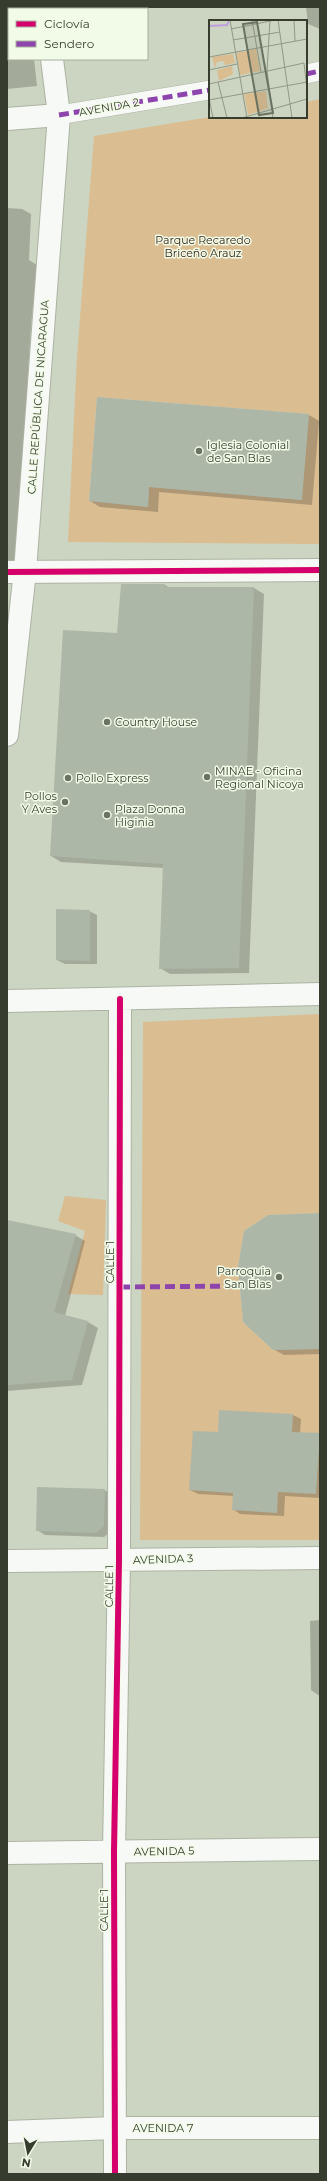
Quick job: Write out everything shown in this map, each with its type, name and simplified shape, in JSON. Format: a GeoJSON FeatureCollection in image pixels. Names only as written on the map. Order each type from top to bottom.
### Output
{"type":"FeatureCollection","features":[{"type":"Feature","properties":{"kind":"street","name":"CALLE REPÚBLICA DE NICARAGUA"},"geometry":{"type":"LineString","coordinates":[[7,736],[16,571],[59,115],[52,60]]}},
{"type":"Feature","properties":{"kind":"street"},"geometry":{"type":"LineString","coordinates":[[307,74],[320,71]]}},
{"type":"Feature","properties":{"kind":"street","name":"AVENIDA 2"},"geometry":{"type":"LineString","coordinates":[[7,119],[59,115],[209,90]]}},
{"type":"Feature","properties":{"kind":"street"},"geometry":{"type":"LineString","coordinates":[[16,571],[320,570]]}},
{"type":"Feature","properties":{"kind":"street"},"geometry":{"type":"LineString","coordinates":[[7,1001],[320,994]]}},
{"type":"Feature","properties":{"kind":"street","name":"CALLE 1"},"geometry":{"type":"LineString","coordinates":[[115,2174],[114,1852],[119,1561],[120,999]]}},
{"type":"Feature","properties":{"kind":"street","name":"AVENIDA 3"},"geometry":{"type":"LineString","coordinates":[[7,1561],[119,1561],[168,1558],[320,1558]]}},
{"type":"Feature","properties":{"kind":"street","name":"AVENIDA 5"},"geometry":{"type":"LineString","coordinates":[[7,1853],[320,1849]]}},
{"type":"Feature","properties":{"kind":"street","name":"AVENIDA 7"},"geometry":{"type":"LineString","coordinates":[[7,2132],[115,2128],[320,2128]]}},
{"type":"Feature","properties":{"kind":"green space","name":"Parque Recaredo Briceño Arauz"},"geometry":{"type":"Polygon","coordinates":[[[320,99],[320,544],[68,542],[77,357],[94,136],[209,117],[307,118],[307,102],[320,99]],[[97,397],[89,501],[148,507],[149,487],[301,500],[309,414],[97,397]]]}},
{"type":"Feature","properties":{"kind":"green space"},"geometry":{"type":"Polygon","coordinates":[[[320,1014],[320,1213],[268,1215],[244,1231],[238,1267],[243,1322],[273,1350],[320,1349],[320,1540],[140,1540],[143,1022],[320,1014]]]}},
{"type":"Feature","properties":{"kind":"green space"},"geometry":{"type":"Polygon","coordinates":[[[65,1196],[106,1200],[103,1295],[68,1294],[85,1231],[58,1221],[65,1196]]]}},
{"type":"Feature","properties":{"kind":"building","name":"Iglesia Colonial de San Blas"},"geometry":{"type":"Polygon","coordinates":[[[97,397],[309,414],[302,500],[149,487],[148,507],[89,501],[97,397]]]}},
{"type":"Feature","properties":{"kind":"building"},"geometry":{"type":"Polygon","coordinates":[[[121,584],[165,584],[165,587],[254,587],[239,968],[159,969],[163,864],[50,856],[63,630],[117,633],[121,584]]]}},
{"type":"Feature","properties":{"kind":"building"},"geometry":{"type":"Polygon","coordinates":[[[56,909],[90,910],[90,961],[56,960],[56,909]]]}},
{"type":"Feature","properties":{"kind":"building","name":"Parroquia San Blas"},"geometry":{"type":"Polygon","coordinates":[[[320,1213],[320,1349],[273,1350],[243,1322],[238,1267],[244,1231],[268,1215],[320,1213]]]}},
{"type":"Feature","properties":{"kind":"building"},"geometry":{"type":"Polygon","coordinates":[[[7,1220],[76,1234],[54,1312],[88,1321],[72,1380],[7,1385],[7,1220]]]}},
{"type":"Feature","properties":{"kind":"building"},"geometry":{"type":"Polygon","coordinates":[[[219,1410],[293,1414],[292,1432],[320,1433],[316,1494],[278,1492],[277,1513],[232,1510],[233,1493],[189,1490],[193,1431],[218,1432],[219,1410]]]}},
{"type":"Feature","properties":{"kind":"building"},"geometry":{"type":"Polygon","coordinates":[[[37,1487],[105,1489],[104,1526],[96,1533],[36,1531],[37,1487]]]}},
{"type":"Feature","properties":{"kind":"marked path"},"geometry":{"type":"LineString","coordinates":[[307,74],[320,71]]}},
{"type":"Feature","properties":{"kind":"marked path"},"geometry":{"type":"LineString","coordinates":[[59,115],[209,90]]}},
{"type":"Feature","properties":{"kind":"marked path"},"geometry":{"type":"LineString","coordinates":[[120,1287],[240,1286]]}},
{"type":"Feature","properties":{"kind":"cycle path"},"geometry":{"type":"LineString","coordinates":[[7,572],[320,570]]}},
{"type":"Feature","properties":{"kind":"cycle path"},"geometry":{"type":"LineString","coordinates":[[115,2174],[114,1852],[119,1561],[120,999]]}},
{"type":"Feature","properties":{"kind":"place","name":"Iglesia Colonial de San Blas"},"geometry":{"type":"Point","coordinates":[199,451]}},
{"type":"Feature","properties":{"kind":"place","name":"Country House"},"geometry":{"type":"Point","coordinates":[107,722]}},
{"type":"Feature","properties":{"kind":"place","name":"MINAE - Oficina Regional Nicoya"},"geometry":{"type":"Point","coordinates":[207,777]}},
{"type":"Feature","properties":{"kind":"place","name":"Pollo Express"},"geometry":{"type":"Point","coordinates":[68,778]}},
{"type":"Feature","properties":{"kind":"place","name":"Pollos Y Aves"},"geometry":{"type":"Point","coordinates":[65,802]}},
{"type":"Feature","properties":{"kind":"place","name":"Plaza Donna Higinia"},"geometry":{"type":"Point","coordinates":[107,815]}},
{"type":"Feature","properties":{"kind":"place","name":"Parroquia San Blas"},"geometry":{"type":"Point","coordinates":[279,1277]}}]}
